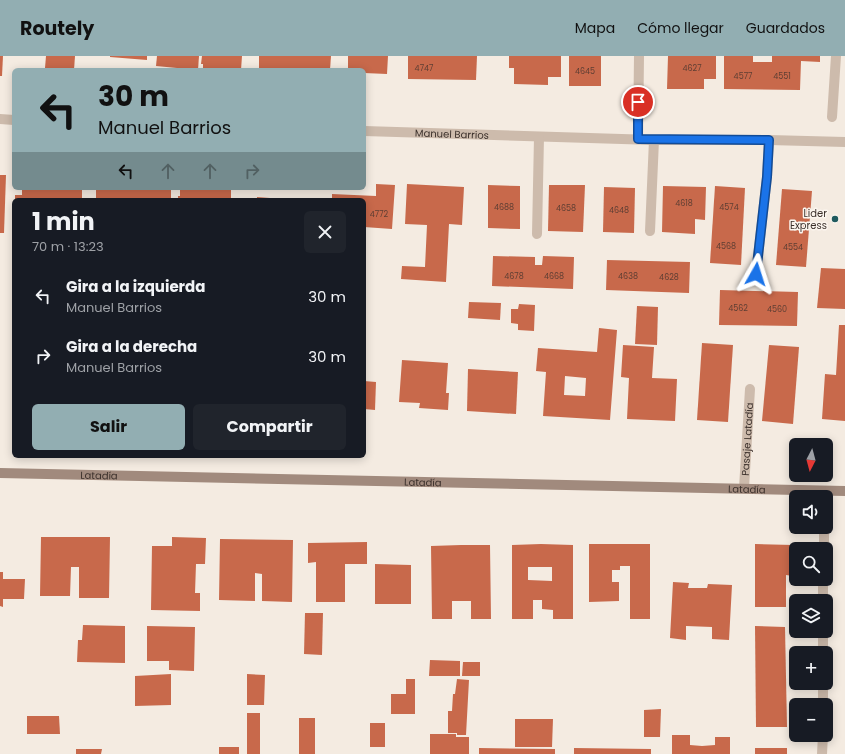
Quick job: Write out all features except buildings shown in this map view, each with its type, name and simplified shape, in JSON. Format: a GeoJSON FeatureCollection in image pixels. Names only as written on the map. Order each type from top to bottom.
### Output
{"type":"FeatureCollection","features":[{"type":"Feature","properties":{"kind":"street"},"geometry":{"type":"LineString","coordinates":[[638,139],[639,56]]}},
{"type":"Feature","properties":{"kind":"street"},"geometry":{"type":"LineString","coordinates":[[832,117],[836,56]]}},
{"type":"Feature","properties":{"kind":"street"},"geometry":{"type":"LineString","coordinates":[[0,120],[12,120]]}},
{"type":"Feature","properties":{"kind":"street","name":"Manuel Barrios"},"geometry":{"type":"LineString","coordinates":[[366,131],[654,140],[769,140],[845,142]]}},
{"type":"Feature","properties":{"kind":"street"},"geometry":{"type":"LineString","coordinates":[[537,234],[539,137]]}},
{"type":"Feature","properties":{"kind":"street"},"geometry":{"type":"LineString","coordinates":[[650,231],[654,140]]}},
{"type":"Feature","properties":{"kind":"street"},"geometry":{"type":"LineString","coordinates":[[756,274],[767,177],[769,140]]}},
{"type":"Feature","properties":{"kind":"street","name":"Pasaje Latadía"},"geometry":{"type":"LineString","coordinates":[[744,488],[750,389]]}},
{"type":"Feature","properties":{"kind":"street","name":"Latadía"},"geometry":{"type":"LineString","coordinates":[[0,473],[744,488],[789,491]]}},
{"type":"Feature","properties":{"kind":"street","name":"Latadía"},"geometry":{"type":"LineString","coordinates":[[833,493],[845,491]]}},
{"type":"Feature","properties":{"kind":"street"},"geometry":{"type":"LineString","coordinates":[[822,742],[822,754]]}},
{"type":"Feature","properties":{"kind":"place","name":"Lider Express"},"geometry":{"type":"Point","coordinates":[835,219]}},
{"type":"Feature","properties":{"kind":"route"},"geometry":{"type":"LineString","coordinates":[[638,102],[638,139],[769,140],[767,177],[756,274]]}}]}
